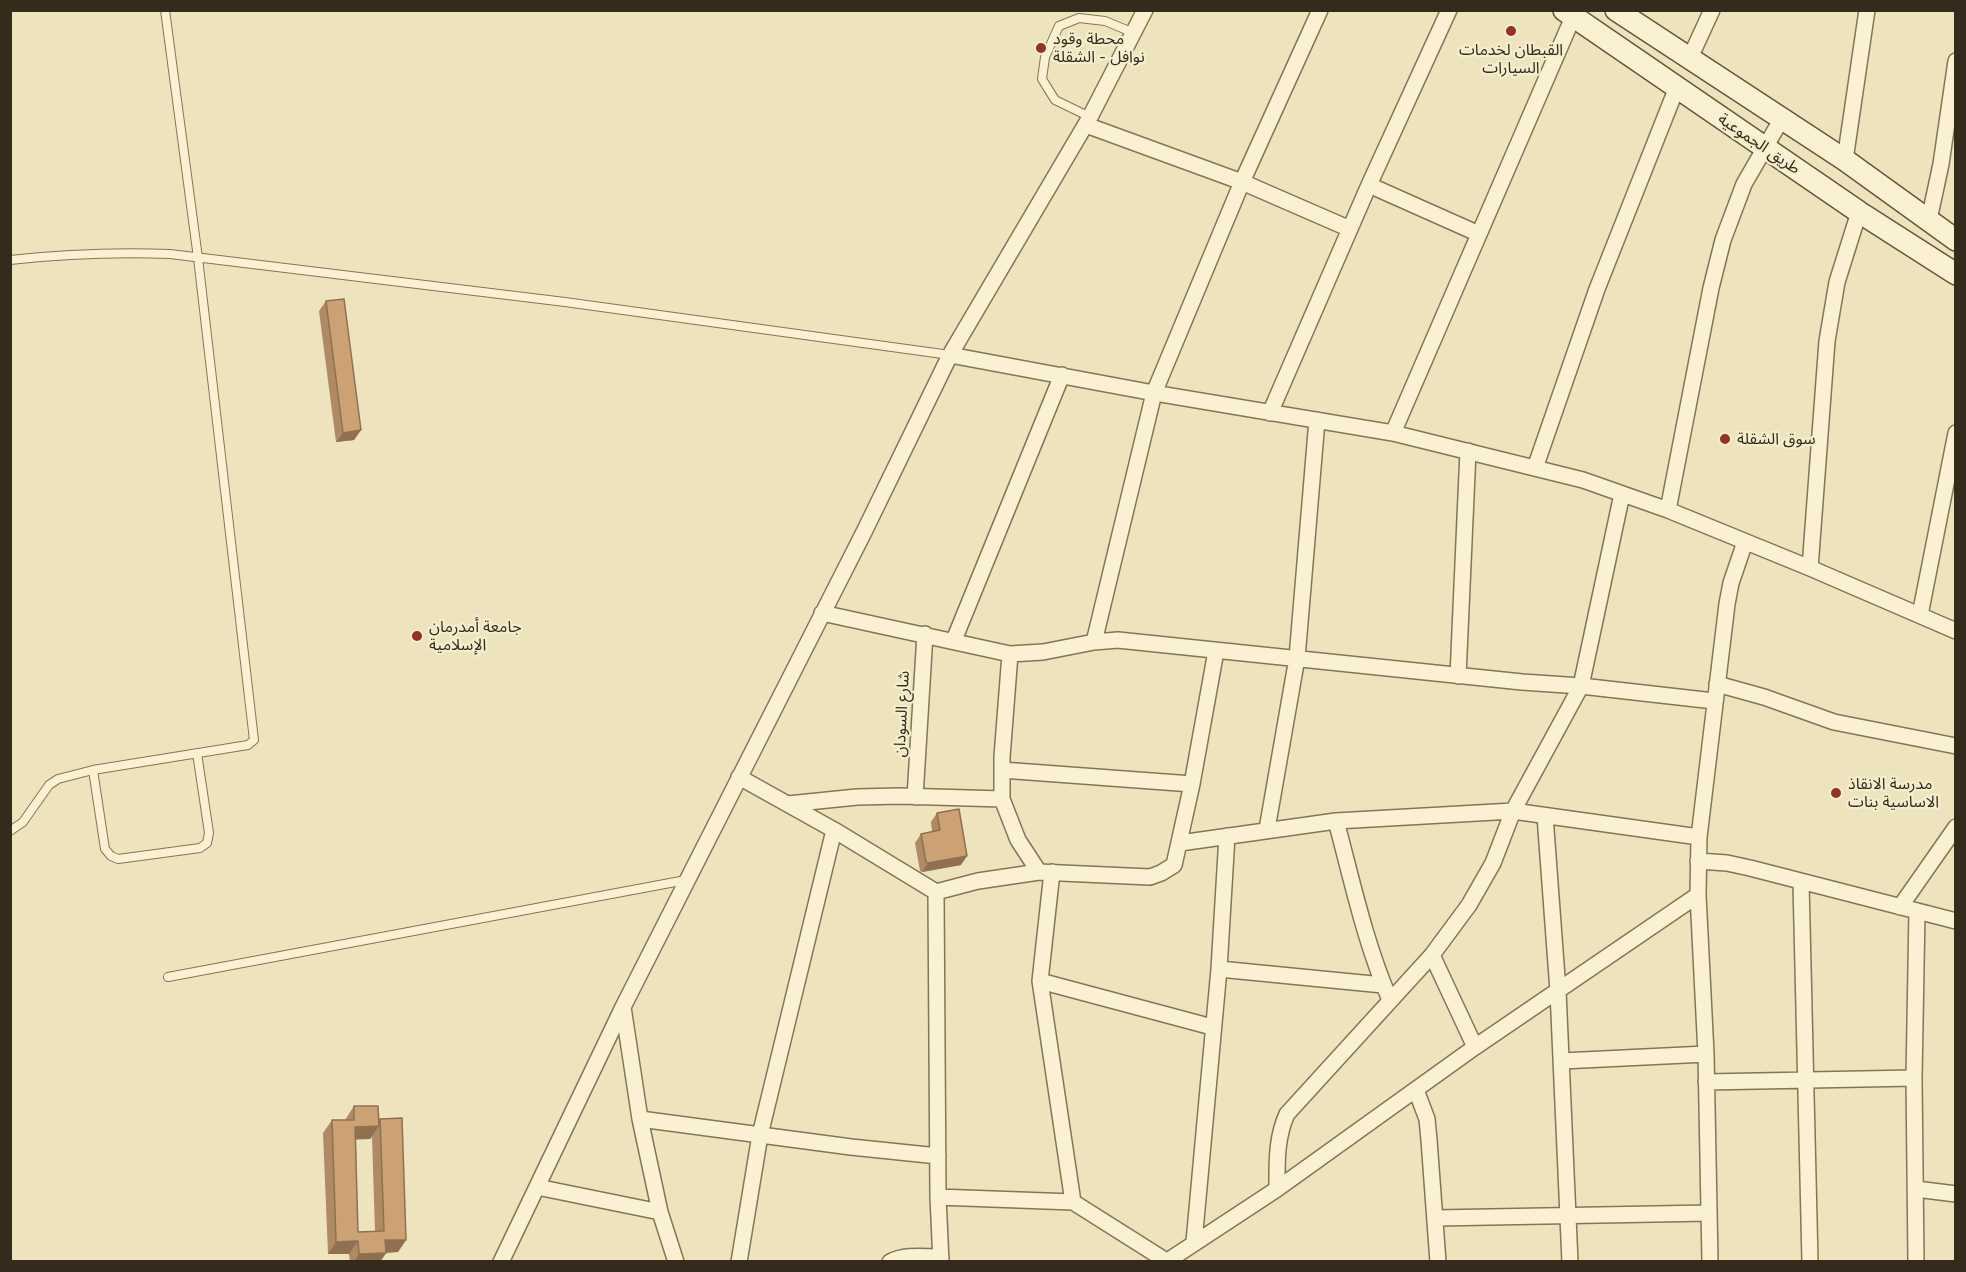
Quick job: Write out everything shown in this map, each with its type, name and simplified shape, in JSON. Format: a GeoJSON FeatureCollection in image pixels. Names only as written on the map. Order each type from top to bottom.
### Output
{"type":"FeatureCollection","features":[{"type":"Feature","properties":{"kind":"main road","name":"طريق الجموعية"},"geometry":{"type":"LineString","coordinates":[[1616,10],[1689,60],[1845,160],[1956,240]]}},
{"type":"Feature","properties":{"kind":"main road","name":"طريق الجموعية"},"geometry":{"type":"LineString","coordinates":[[1568,14],[1859,212],[1956,274]]}},
{"type":"Feature","properties":{"kind":"street"},"geometry":{"type":"LineString","coordinates":[[501,1262],[623,1007],[950,355],[1088,121],[1145,10]]}},
{"type":"Feature","properties":{"kind":"street"},"geometry":{"type":"LineString","coordinates":[[1094,642],[1154,393],[1242,182],[1320,10]]}},
{"type":"Feature","properties":{"kind":"street"},"geometry":{"type":"LineString","coordinates":[[1270,413],[1369,185],[1449,10]]}},
{"type":"Feature","properties":{"kind":"street"},"geometry":{"type":"LineString","coordinates":[[1689,60],[1713,10]]}},
{"type":"Feature","properties":{"kind":"street"},"geometry":{"type":"LineString","coordinates":[[1845,160],[1867,10]]}},
{"type":"Feature","properties":{"kind":"street"},"geometry":{"type":"LineString","coordinates":[[1393,433],[1479,234],[1568,14]]}},
{"type":"Feature","properties":{"kind":"street"},"geometry":{"type":"LineString","coordinates":[[1929,220],[1941,164],[1956,61]]}},
{"type":"Feature","properties":{"kind":"street"},"geometry":{"type":"LineString","coordinates":[[1535,468],[1597,289],[1677,87]]}},
{"type":"Feature","properties":{"kind":"street"},"geometry":{"type":"LineString","coordinates":[[1668,510],[1711,288],[1723,240],[1744,184],[1781,120]]}},
{"type":"Feature","properties":{"kind":"street"},"geometry":{"type":"LineString","coordinates":[[1088,121],[1242,182],[1350,229]]}},
{"type":"Feature","properties":{"kind":"street"},"geometry":{"type":"LineString","coordinates":[[1369,185],[1479,234]]}},
{"type":"Feature","properties":{"kind":"street"},"geometry":{"type":"LineString","coordinates":[[1810,568],[1827,341],[1837,282],[1859,212]]}},
{"type":"Feature","properties":{"kind":"street"},"geometry":{"type":"LineString","coordinates":[[950,355],[1154,393],[1393,433],[1583,480],[1668,510],[1956,631]]}},
{"type":"Feature","properties":{"kind":"street"},"geometry":{"type":"LineString","coordinates":[[954,640],[1062,375]]}},
{"type":"Feature","properties":{"kind":"street"},"geometry":{"type":"LineString","coordinates":[[1268,829],[1297,658],[1317,420]]}},
{"type":"Feature","properties":{"kind":"street"},"geometry":{"type":"LineString","coordinates":[[1920,615],[1956,433]]}},
{"type":"Feature","properties":{"kind":"street"},"geometry":{"type":"LineString","coordinates":[[1458,676],[1468,451]]}},
{"type":"Feature","properties":{"kind":"street"},"geometry":{"type":"LineString","coordinates":[[1277,1189],[1280,1128],[1287,1114],[1432,955],[1469,905],[1492,863],[1513,811],[1581,686],[1623,494]]}},
{"type":"Feature","properties":{"kind":"street"},"geometry":{"type":"LineString","coordinates":[[1710,1262],[1706,1054],[1698,895],[1699,837],[1714,701],[1731,583],[1745,542]]}},
{"type":"Feature","properties":{"kind":"street"},"geometry":{"type":"LineString","coordinates":[[822,613],[1010,654],[1042,652],[1094,642],[1129,641],[1714,701]]}},
{"type":"Feature","properties":{"kind":"street","name":"شارع السودان"},"geometry":{"type":"LineString","coordinates":[[915,797],[925,634]]}},
{"type":"Feature","properties":{"kind":"street"},"geometry":{"type":"LineString","coordinates":[[739,777],[834,830],[936,892],[978,881],[1046,872],[1150,877],[1174,865],[1192,784],[1216,651]]}},
{"type":"Feature","properties":{"kind":"street"},"geometry":{"type":"LineString","coordinates":[[1010,654],[1002,799],[1018,840],[1046,872],[1040,981],[1073,1202]]}},
{"type":"Feature","properties":{"kind":"street"},"geometry":{"type":"LineString","coordinates":[[1717,684],[1764,697],[1841,724],[1956,746]]}},
{"type":"Feature","properties":{"kind":"street"},"geometry":{"type":"LineString","coordinates":[[1002,770],[1192,784]]}},
{"type":"Feature","properties":{"kind":"street"},"geometry":{"type":"LineString","coordinates":[[788,804],[857,797],[1002,799]]}},
{"type":"Feature","properties":{"kind":"street"},"geometry":{"type":"LineString","coordinates":[[1180,843],[1336,821],[1513,811],[1699,837]]}},
{"type":"Feature","properties":{"kind":"street"},"geometry":{"type":"LineString","coordinates":[[1545,816],[1562,1061],[1570,1262]]}},
{"type":"Feature","properties":{"kind":"street"},"geometry":{"type":"LineString","coordinates":[[1336,821],[1360,910],[1383,985],[1390,1000]]}},
{"type":"Feature","properties":{"kind":"street"},"geometry":{"type":"LineString","coordinates":[[739,1262],[760,1135],[834,830]]}},
{"type":"Feature","properties":{"kind":"street"},"geometry":{"type":"LineString","coordinates":[[1900,907],[1953,834]]}},
{"type":"Feature","properties":{"kind":"street"},"geometry":{"type":"LineString","coordinates":[[1194,1242],[1219,969],[1227,836]]}},
{"type":"Feature","properties":{"kind":"street"},"geometry":{"type":"LineString","coordinates":[[1698,861],[1750,868],[1801,883],[1956,921]]}},
{"type":"Feature","properties":{"kind":"street"},"geometry":{"type":"LineString","coordinates":[[1801,883],[1807,1079],[1809,1262]]}},
{"type":"Feature","properties":{"kind":"street"},"geometry":{"type":"LineString","coordinates":[[890,1262],[907,1257],[941,1259],[938,1197],[936,892]]}},
{"type":"Feature","properties":{"kind":"street"},"geometry":{"type":"LineString","coordinates":[[938,1197],[1073,1202],[1167,1261],[1277,1189],[1475,1047],[1698,895]]}},
{"type":"Feature","properties":{"kind":"street"},"geometry":{"type":"LineString","coordinates":[[1916,1262],[1914,1078],[1917,911]]}},
{"type":"Feature","properties":{"kind":"street"},"geometry":{"type":"LineString","coordinates":[[1432,955],[1475,1047]]}},
{"type":"Feature","properties":{"kind":"street"},"geometry":{"type":"LineString","coordinates":[[1219,969],[1383,985]]}},
{"type":"Feature","properties":{"kind":"street"},"geometry":{"type":"LineString","coordinates":[[1040,981],[1212,1027]]}},
{"type":"Feature","properties":{"kind":"street"},"geometry":{"type":"LineString","coordinates":[[623,1007],[640,1119],[671,1260]]}},
{"type":"Feature","properties":{"kind":"street"},"geometry":{"type":"LineString","coordinates":[[1562,1061],[1706,1054]]}},
{"type":"Feature","properties":{"kind":"street"},"geometry":{"type":"LineString","coordinates":[[1706,1082],[1914,1078]]}},
{"type":"Feature","properties":{"kind":"street"},"geometry":{"type":"LineString","coordinates":[[1416,1090],[1426,1119],[1438,1262]]}},
{"type":"Feature","properties":{"kind":"street"},"geometry":{"type":"LineString","coordinates":[[640,1119],[938,1156]]}},
{"type":"Feature","properties":{"kind":"street"},"geometry":{"type":"LineString","coordinates":[[537,1187],[660,1212]]}},
{"type":"Feature","properties":{"kind":"street"},"geometry":{"type":"LineString","coordinates":[[1916,1189],[1956,1194]]}},
{"type":"Feature","properties":{"kind":"street"},"geometry":{"type":"LineString","coordinates":[[1435,1218],[1709,1213]]}},
{"type":"Feature","properties":{"kind":"lane"},"geometry":{"type":"LineString","coordinates":[[10,831],[23,822],[50,785],[58,779],[93,770],[248,745],[254,740],[198,258],[165,10]]}},
{"type":"Feature","properties":{"kind":"lane"},"geometry":{"type":"LineString","coordinates":[[1088,121],[1055,100],[1042,79],[1045,57],[1059,26],[1079,18],[1105,21],[1134,33]]}},
{"type":"Feature","properties":{"kind":"lane"},"geometry":{"type":"LineString","coordinates":[[10,260],[124,253],[170,254],[577,303],[950,355]]}},
{"type":"Feature","properties":{"kind":"lane"},"geometry":{"type":"LineString","coordinates":[[93,770],[105,849],[111,856],[118,859],[200,848],[207,843],[209,833],[197,753]]}},
{"type":"Feature","properties":{"kind":"lane"},"geometry":{"type":"LineString","coordinates":[[168,977],[688,880]]}},
{"type":"Feature","properties":{"kind":"building"},"geometry":{"type":"Polygon","coordinates":[[[344,299],[361,430],[343,433],[326,301],[344,299]]]}},
{"type":"Feature","properties":{"kind":"building"},"geometry":{"type":"Polygon","coordinates":[[[959,809],[967,856],[926,862],[921,834],[940,830],[937,813],[959,809]]]}},
{"type":"Feature","properties":{"kind":"building"},"geometry":{"type":"Polygon","coordinates":[[[354,1106],[378,1106],[379,1126],[355,1127],[358,1232],[384,1231],[380,1119],[402,1118],[406,1240],[385,1240],[386,1253],[359,1254],[358,1241],[336,1242],[332,1120],[354,1120],[354,1106]]]}},
{"type":"Feature","properties":{"kind":"place","name":"القبطان لخدمات السيارات"},"geometry":{"type":"Point","coordinates":[1511,31]}},
{"type":"Feature","properties":{"kind":"place","name":"محطة وقود نوافل - الشقلة"},"geometry":{"type":"Point","coordinates":[1041,48]}},
{"type":"Feature","properties":{"kind":"place","name":"سوق الشقلة"},"geometry":{"type":"Point","coordinates":[1725,439]}},
{"type":"Feature","properties":{"kind":"place","name":"جامعة أمدرمان الإسلامية"},"geometry":{"type":"Point","coordinates":[417,636]}},
{"type":"Feature","properties":{"kind":"place","name":"مدرسة الانقاذ الاساسية بنات"},"geometry":{"type":"Point","coordinates":[1836,793]}}]}
